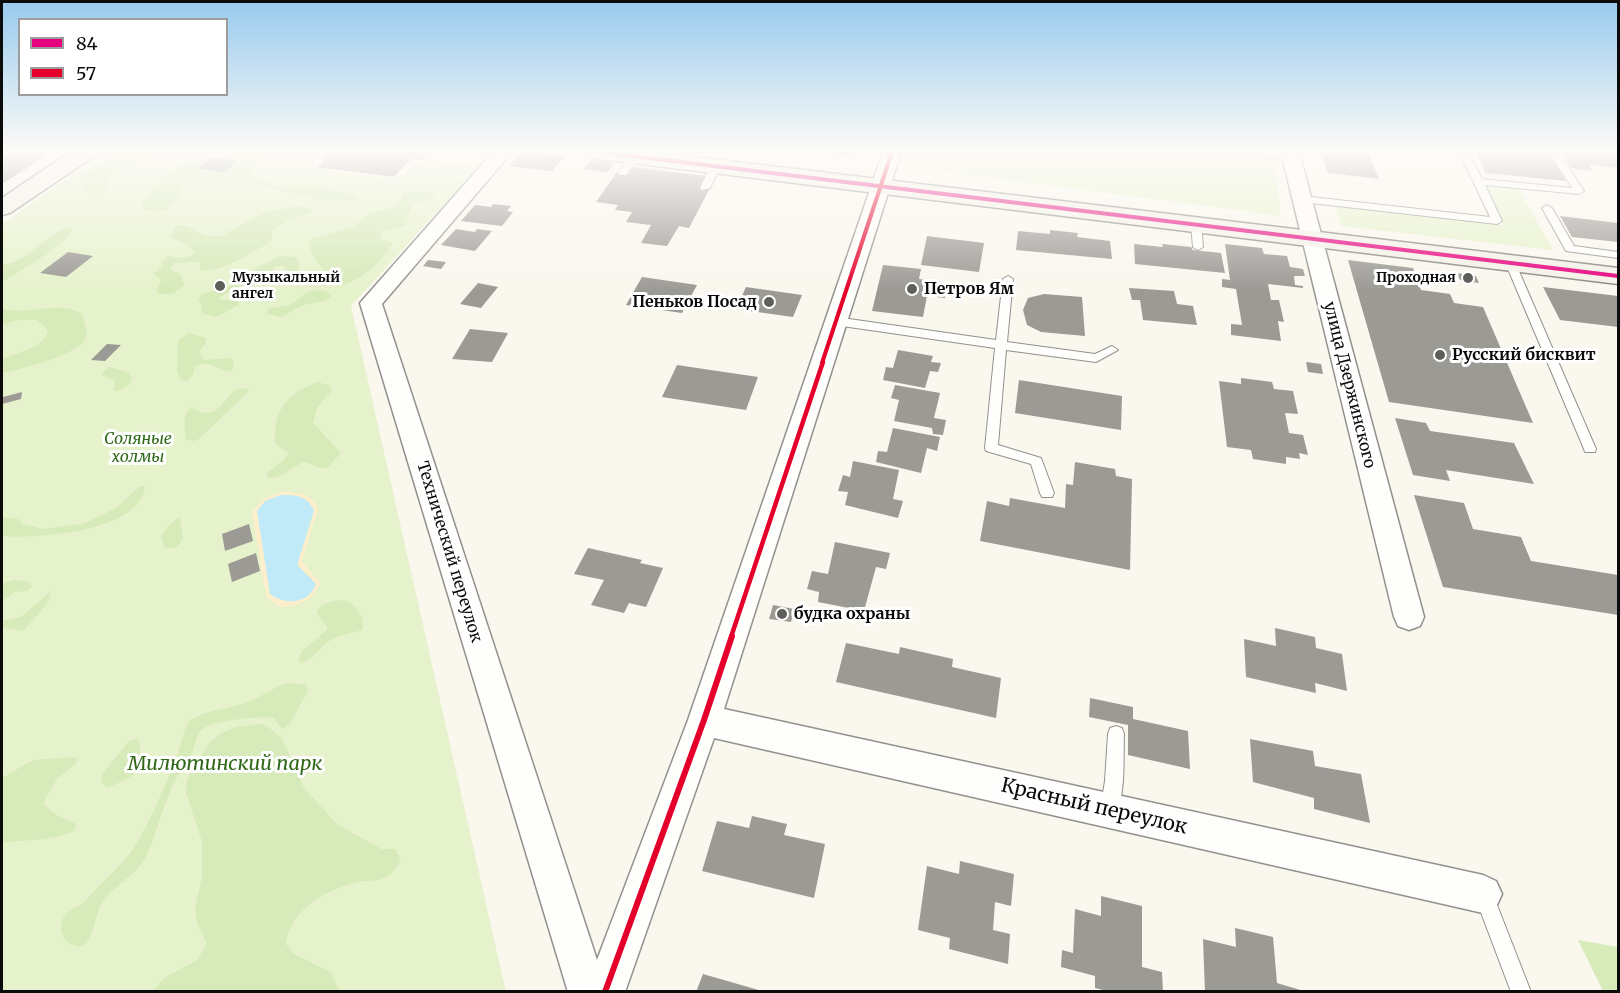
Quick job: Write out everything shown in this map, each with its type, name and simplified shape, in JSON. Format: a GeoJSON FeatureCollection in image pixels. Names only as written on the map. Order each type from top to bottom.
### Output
{"type":"FeatureCollection","features":[{"type":"Feature","properties":{"kind":"main road"},"geometry":{"type":"LineString","coordinates":[[2,208],[16,198]]}},
{"type":"Feature","properties":{"kind":"main road"},"geometry":{"type":"LineString","coordinates":[[971,198],[1197,235],[1312,238],[1618,276]]}},
{"type":"Feature","properties":{"kind":"street","name":"Технический переулок"},"geometry":{"type":"LineString","coordinates":[[462,198],[371,303],[588,992]]}},
{"type":"Feature","properties":{"kind":"street"},"geometry":{"type":"LineString","coordinates":[[605,992],[704,720],[877,198]]}},
{"type":"Feature","properties":{"kind":"street","name":"улица Дзержинского"},"geometry":{"type":"LineString","coordinates":[[1302,199],[1409,617]]}},
{"type":"Feature","properties":{"kind":"street","name":"Красный переулок"},"geometry":{"type":"LineString","coordinates":[[704,720],[1483,894]]}},
{"type":"Feature","properties":{"kind":"lane"},"geometry":{"type":"LineString","coordinates":[[1302,199],[1497,221],[1487,198]]}},
{"type":"Feature","properties":{"kind":"lane"},"geometry":{"type":"LineString","coordinates":[[1547,208],[1570,249],[1618,255]]}},
{"type":"Feature","properties":{"kind":"lane"},"geometry":{"type":"LineString","coordinates":[[1510,262],[1590,449]]}},
{"type":"Feature","properties":{"kind":"lane"},"geometry":{"type":"LineString","coordinates":[[1008,279],[991,448],[1036,461],[1047,493]]}},
{"type":"Feature","properties":{"kind":"lane"},"geometry":{"type":"LineString","coordinates":[[835,321],[1096,358],[1112,350]]}},
{"type":"Feature","properties":{"kind":"lane"},"geometry":{"type":"LineString","coordinates":[[1109,811],[1114,781],[1116,734]]}},
{"type":"Feature","properties":{"kind":"lane"},"geometry":{"type":"LineString","coordinates":[[1483,894],[1521,992]]}},
{"type":"Feature","properties":{"kind":"green space","name":"Милютинский парк"},"geometry":{"type":"Polygon","coordinates":[[[39,198],[449,198],[351,306],[506,992],[2,991],[2,224],[39,198]]]}},
{"type":"Feature","properties":{"kind":"green space"},"geometry":{"type":"Polygon","coordinates":[[[146,198],[178,198],[169,207],[156,212],[142,207],[146,198]]]}},
{"type":"Feature","properties":{"kind":"green space"},"geometry":{"type":"Polygon","coordinates":[[[315,198],[358,198],[357,200],[315,198]]]}},
{"type":"Feature","properties":{"kind":"green space"},"geometry":{"type":"Polygon","coordinates":[[[402,198],[431,198],[414,203],[404,226],[381,231],[381,239],[393,243],[378,263],[357,279],[342,285],[331,277],[314,258],[311,251],[311,239],[354,227],[369,213],[394,207],[401,202],[402,198]]]}},
{"type":"Feature","properties":{"kind":"green space"},"geometry":{"type":"Polygon","coordinates":[[[1147,198],[1279,198],[1281,216],[1147,198]]]}},
{"type":"Feature","properties":{"kind":"green space"},"geometry":{"type":"Polygon","coordinates":[[[1492,198],[1524,198],[1553,250],[1341,226],[1334,203],[1504,225],[1492,198]]]}},
{"type":"Feature","properties":{"kind":"green space"},"geometry":{"type":"Polygon","coordinates":[[[299,206],[310,209],[312,212],[283,223],[272,231],[272,239],[268,244],[236,261],[210,270],[201,270],[199,262],[175,263],[171,268],[173,272],[180,273],[185,285],[173,294],[158,294],[157,289],[161,280],[154,274],[163,265],[162,261],[168,256],[186,258],[195,253],[189,246],[171,237],[176,227],[184,225],[205,235],[223,236],[259,215],[299,206]]]}},
{"type":"Feature","properties":{"kind":"green space"},"geometry":{"type":"Polygon","coordinates":[[[67,228],[72,230],[60,244],[2,282],[2,264],[19,259],[51,236],[67,228]]]}},
{"type":"Feature","properties":{"kind":"green space"},"geometry":{"type":"Polygon","coordinates":[[[280,256],[295,257],[299,262],[299,272],[291,274],[283,266],[276,266],[263,279],[237,287],[218,298],[237,300],[239,305],[216,317],[204,314],[201,310],[202,305],[198,299],[202,294],[229,287],[244,275],[280,256]]]}},
{"type":"Feature","properties":{"kind":"green space"},"geometry":{"type":"Polygon","coordinates":[[[314,290],[326,291],[331,296],[325,301],[304,305],[281,317],[267,314],[268,309],[290,305],[314,290]]]}},
{"type":"Feature","properties":{"kind":"green space"},"geometry":{"type":"Polygon","coordinates":[[[2,308],[22,311],[53,308],[73,310],[82,314],[86,337],[82,344],[61,356],[2,373],[2,359],[36,346],[46,336],[48,330],[37,320],[21,320],[2,324],[2,308]]]}},
{"type":"Feature","properties":{"kind":"green space"},"geometry":{"type":"Polygon","coordinates":[[[189,333],[206,338],[206,343],[199,352],[204,360],[231,358],[234,365],[231,372],[200,364],[195,366],[193,375],[187,381],[180,380],[177,370],[178,341],[189,333]]]}},
{"type":"Feature","properties":{"kind":"green space"},"geometry":{"type":"Polygon","coordinates":[[[109,367],[130,373],[132,380],[124,388],[114,390],[115,381],[102,375],[109,367]]]}},
{"type":"Feature","properties":{"kind":"green space"},"geometry":{"type":"Polygon","coordinates":[[[317,382],[328,385],[332,390],[317,408],[313,423],[341,453],[327,468],[303,462],[276,478],[267,477],[267,473],[284,460],[289,453],[275,443],[275,431],[280,412],[290,398],[317,382]]]}},
{"type":"Feature","properties":{"kind":"green space"},"geometry":{"type":"Polygon","coordinates":[[[245,388],[249,390],[248,392],[199,439],[186,440],[184,422],[188,410],[192,407],[210,413],[235,390],[245,388]]]}},
{"type":"Feature","properties":{"kind":"green space"},"geometry":{"type":"Polygon","coordinates":[[[140,486],[145,486],[139,501],[126,514],[107,523],[61,534],[2,536],[2,517],[18,519],[23,524],[42,529],[83,524],[116,508],[140,486]]]}},
{"type":"Feature","properties":{"kind":"green space"},"geometry":{"type":"Polygon","coordinates":[[[180,517],[183,539],[175,547],[164,547],[161,536],[170,524],[180,517]]]}},
{"type":"Feature","properties":{"kind":"green space"},"geometry":{"type":"Polygon","coordinates":[[[13,580],[27,581],[32,586],[27,591],[15,592],[2,602],[2,584],[13,580]]]}},
{"type":"Feature","properties":{"kind":"green space"},"geometry":{"type":"Polygon","coordinates":[[[51,591],[48,603],[23,631],[2,628],[2,621],[21,617],[51,591]]]}},
{"type":"Feature","properties":{"kind":"green space"},"geometry":{"type":"Polygon","coordinates":[[[345,600],[359,612],[363,621],[362,630],[333,639],[302,663],[298,660],[302,651],[327,630],[327,626],[320,619],[317,611],[326,603],[345,600]]]}},
{"type":"Feature","properties":{"kind":"green space"},"geometry":{"type":"Polygon","coordinates":[[[287,683],[307,685],[308,691],[289,725],[282,729],[274,718],[258,718],[216,723],[200,732],[192,754],[172,786],[144,860],[102,902],[87,941],[76,946],[68,942],[61,929],[64,916],[84,902],[131,852],[172,770],[188,723],[206,713],[250,701],[287,683]]]}},
{"type":"Feature","properties":{"kind":"green space"},"geometry":{"type":"Polygon","coordinates":[[[264,724],[282,738],[304,788],[337,824],[381,849],[395,849],[401,859],[396,868],[385,878],[350,884],[318,898],[301,913],[289,932],[286,944],[294,954],[332,973],[339,991],[153,991],[164,978],[197,960],[207,944],[197,923],[195,909],[202,877],[202,842],[186,793],[187,779],[210,742],[222,733],[235,727],[264,724]]]}},
{"type":"Feature","properties":{"kind":"green space"},"geometry":{"type":"Polygon","coordinates":[[[138,738],[141,758],[136,771],[132,776],[107,788],[101,781],[102,775],[129,741],[138,738]]]}},
{"type":"Feature","properties":{"kind":"green space"},"geometry":{"type":"Polygon","coordinates":[[[77,757],[76,763],[57,779],[44,805],[58,816],[76,824],[74,831],[47,839],[2,843],[2,778],[33,760],[77,757]]]}},
{"type":"Feature","properties":{"kind":"green space"},"geometry":{"type":"Polygon","coordinates":[[[1578,940],[1618,947],[1618,991],[1603,991],[1578,940]]]}},
{"type":"Feature","properties":{"kind":"sand"},"geometry":{"type":"Polygon","coordinates":[[[281,492],[298,493],[311,499],[318,508],[302,561],[320,583],[314,594],[297,605],[277,605],[266,596],[252,512],[263,499],[281,492]],[[258,508],[270,594],[314,580],[298,566],[313,517],[258,508]]]}},
{"type":"Feature","properties":{"kind":"water"},"geometry":{"type":"Polygon","coordinates":[[[281,495],[300,497],[308,501],[314,510],[298,566],[316,584],[308,596],[296,601],[282,600],[270,594],[257,511],[265,501],[281,495]]]}},
{"type":"Feature","properties":{"kind":"building"},"geometry":{"type":"Polygon","coordinates":[[[599,198],[705,198],[689,228],[679,226],[667,246],[641,243],[651,225],[626,222],[632,212],[615,210],[618,205],[596,202],[599,198]]]}},
{"type":"Feature","properties":{"kind":"building"},"geometry":{"type":"Polygon","coordinates":[[[493,204],[511,206],[507,211],[513,212],[502,226],[461,221],[475,205],[491,207],[493,204]]]}},
{"type":"Feature","properties":{"kind":"building"},"geometry":{"type":"Polygon","coordinates":[[[1560,216],[1618,223],[1618,242],[1572,237],[1560,216]]]}},
{"type":"Feature","properties":{"kind":"building"},"geometry":{"type":"Polygon","coordinates":[[[456,229],[475,232],[477,229],[492,231],[475,251],[441,245],[456,229]]]}},
{"type":"Feature","properties":{"kind":"building"},"geometry":{"type":"Polygon","coordinates":[[[1050,230],[1078,233],[1077,237],[1110,241],[1112,259],[1016,250],[1018,231],[1050,234],[1050,230]]]}},
{"type":"Feature","properties":{"kind":"building"},"geometry":{"type":"Polygon","coordinates":[[[927,236],[984,243],[979,272],[921,265],[927,236]]]}},
{"type":"Feature","properties":{"kind":"building"},"geometry":{"type":"Polygon","coordinates":[[[1134,244],[1191,247],[1193,250],[1221,253],[1225,273],[1135,264],[1134,244]]]}},
{"type":"Feature","properties":{"kind":"building"},"geometry":{"type":"Polygon","coordinates":[[[1225,244],[1262,248],[1264,254],[1287,256],[1290,267],[1303,269],[1305,276],[1294,276],[1295,285],[1303,286],[1303,288],[1268,284],[1271,300],[1279,300],[1284,322],[1278,321],[1281,341],[1231,335],[1231,324],[1242,325],[1236,289],[1222,287],[1222,279],[1230,280],[1225,244]]]}},
{"type":"Feature","properties":{"kind":"building"},"geometry":{"type":"Polygon","coordinates":[[[68,252],[93,256],[66,277],[40,273],[68,252]]]}},
{"type":"Feature","properties":{"kind":"building"},"geometry":{"type":"Polygon","coordinates":[[[428,260],[446,262],[441,269],[423,266],[428,260]]]}},
{"type":"Feature","properties":{"kind":"building","name":"Русский бисквит"},"geometry":{"type":"Polygon","coordinates":[[[1348,260],[1413,268],[1421,290],[1450,294],[1454,303],[1483,307],[1533,423],[1389,402],[1348,260]]]}},
{"type":"Feature","properties":{"kind":"building","name":"Петров Ям"},"geometry":{"type":"Polygon","coordinates":[[[883,265],[921,269],[919,279],[947,283],[945,298],[927,296],[923,317],[872,311],[883,265]]]}},
{"type":"Feature","properties":{"kind":"building","name":"Проходная"},"geometry":{"type":"Polygon","coordinates":[[[1457,273],[1476,276],[1479,283],[1460,280],[1457,273]]]}},
{"type":"Feature","properties":{"kind":"building"},"geometry":{"type":"Polygon","coordinates":[[[642,277],[697,285],[682,313],[626,305],[642,277]]]}},
{"type":"Feature","properties":{"kind":"building"},"geometry":{"type":"Polygon","coordinates":[[[478,283],[498,287],[481,308],[460,304],[478,283]]]}},
{"type":"Feature","properties":{"kind":"building","name":"Пеньков Посад"},"geometry":{"type":"Polygon","coordinates":[[[746,287],[802,295],[793,317],[736,309],[746,287]]]}},
{"type":"Feature","properties":{"kind":"building"},"geometry":{"type":"Polygon","coordinates":[[[1543,287],[1618,296],[1618,327],[1560,320],[1543,287]]]}},
{"type":"Feature","properties":{"kind":"building"},"geometry":{"type":"Polygon","coordinates":[[[1129,288],[1174,291],[1177,304],[1193,306],[1197,325],[1143,320],[1140,300],[1132,300],[1129,288]]]}},
{"type":"Feature","properties":{"kind":"building"},"geometry":{"type":"Polygon","coordinates":[[[1044,294],[1082,297],[1085,336],[1041,332],[1027,325],[1023,310],[1028,298],[1044,294]]]}},
{"type":"Feature","properties":{"kind":"building"},"geometry":{"type":"Polygon","coordinates":[[[470,329],[508,333],[492,362],[452,359],[470,329]]]}},
{"type":"Feature","properties":{"kind":"building"},"geometry":{"type":"Polygon","coordinates":[[[107,344],[121,345],[105,361],[91,360],[107,344]]]}},
{"type":"Feature","properties":{"kind":"building"},"geometry":{"type":"Polygon","coordinates":[[[898,350],[933,356],[931,362],[941,363],[938,372],[930,371],[925,388],[883,380],[886,367],[893,368],[898,350]]]}},
{"type":"Feature","properties":{"kind":"building"},"geometry":{"type":"Polygon","coordinates":[[[1306,362],[1321,364],[1323,374],[1308,372],[1306,362]]]}},
{"type":"Feature","properties":{"kind":"building"},"geometry":{"type":"Polygon","coordinates":[[[677,365],[758,377],[746,410],[662,397],[677,365]]]}},
{"type":"Feature","properties":{"kind":"building"},"geometry":{"type":"Polygon","coordinates":[[[1241,378],[1272,382],[1274,389],[1293,391],[1298,414],[1285,413],[1289,433],[1303,435],[1308,455],[1299,453],[1300,459],[1286,457],[1286,464],[1253,459],[1251,450],[1227,447],[1219,381],[1241,384],[1241,378]]]}},
{"type":"Feature","properties":{"kind":"building"},"geometry":{"type":"Polygon","coordinates":[[[1019,380],[1122,396],[1121,430],[1015,413],[1019,380]]]}},
{"type":"Feature","properties":{"kind":"building"},"geometry":{"type":"Polygon","coordinates":[[[895,385],[940,393],[934,418],[946,420],[943,435],[933,434],[932,428],[894,421],[899,400],[891,398],[895,385]]]}},
{"type":"Feature","properties":{"kind":"building"},"geometry":{"type":"Polygon","coordinates":[[[22,392],[21,399],[2,404],[3,397],[22,392]]]}},
{"type":"Feature","properties":{"kind":"building"},"geometry":{"type":"Polygon","coordinates":[[[1395,418],[1426,423],[1430,431],[1514,443],[1534,484],[1446,470],[1450,481],[1413,475],[1395,418]]]}},
{"type":"Feature","properties":{"kind":"building"},"geometry":{"type":"Polygon","coordinates":[[[893,428],[940,437],[937,451],[927,448],[921,473],[876,462],[878,451],[887,452],[893,428]]]}},
{"type":"Feature","properties":{"kind":"building"},"geometry":{"type":"Polygon","coordinates":[[[853,461],[899,470],[893,499],[903,501],[898,518],[845,505],[848,492],[838,491],[843,475],[850,477],[853,461]]]}},
{"type":"Feature","properties":{"kind":"building"},"geometry":{"type":"Polygon","coordinates":[[[1075,462],[1115,469],[1116,476],[1132,479],[1130,570],[980,541],[987,501],[1009,506],[1010,498],[1065,508],[1066,484],[1073,485],[1075,462]]]}},
{"type":"Feature","properties":{"kind":"building"},"geometry":{"type":"Polygon","coordinates":[[[1414,495],[1464,503],[1473,529],[1521,537],[1531,561],[1618,575],[1618,615],[1443,587],[1414,495]]]}},
{"type":"Feature","properties":{"kind":"building"},"geometry":{"type":"Polygon","coordinates":[[[249,524],[253,541],[225,551],[222,534],[249,524]]]}},
{"type":"Feature","properties":{"kind":"building"},"geometry":{"type":"Polygon","coordinates":[[[835,542],[890,553],[886,569],[876,567],[864,611],[818,602],[819,592],[807,589],[812,571],[828,574],[835,542]]]}},
{"type":"Feature","properties":{"kind":"building"},"geometry":{"type":"Polygon","coordinates":[[[588,548],[642,560],[640,563],[663,568],[646,607],[629,603],[624,613],[591,605],[604,580],[574,574],[588,548]]]}},
{"type":"Feature","properties":{"kind":"building"},"geometry":{"type":"Polygon","coordinates":[[[256,553],[260,571],[232,582],[228,564],[256,553]]]}},
{"type":"Feature","properties":{"kind":"building","name":"будка охраны"},"geometry":{"type":"Polygon","coordinates":[[[773,605],[794,609],[791,622],[769,619],[773,605]]]}},
{"type":"Feature","properties":{"kind":"building"},"geometry":{"type":"Polygon","coordinates":[[[1275,628],[1315,637],[1316,648],[1342,654],[1347,691],[1315,683],[1316,693],[1246,677],[1244,639],[1276,646],[1275,628]]]}},
{"type":"Feature","properties":{"kind":"building"},"geometry":{"type":"Polygon","coordinates":[[[846,643],[899,654],[900,647],[953,659],[952,667],[1001,678],[996,718],[836,682],[846,643]]]}},
{"type":"Feature","properties":{"kind":"building"},"geometry":{"type":"Polygon","coordinates":[[[1090,698],[1133,707],[1133,719],[1188,731],[1190,769],[1128,755],[1128,725],[1089,717],[1090,698]]]}},
{"type":"Feature","properties":{"kind":"building"},"geometry":{"type":"Polygon","coordinates":[[[1250,739],[1313,751],[1315,766],[1361,774],[1370,823],[1314,809],[1314,798],[1253,782],[1250,739]]]}},
{"type":"Feature","properties":{"kind":"building"},"geometry":{"type":"Polygon","coordinates":[[[752,816],[787,824],[784,835],[825,844],[814,898],[702,871],[717,821],[749,828],[752,816]]]}},
{"type":"Feature","properties":{"kind":"building"},"geometry":{"type":"Polygon","coordinates":[[[960,861],[1014,874],[1011,906],[995,902],[993,930],[1010,934],[1008,964],[949,949],[950,938],[918,930],[927,866],[959,874],[960,861]]]}},
{"type":"Feature","properties":{"kind":"building"},"geometry":{"type":"Polygon","coordinates":[[[1101,896],[1142,906],[1142,967],[1162,972],[1163,992],[1111,992],[1095,988],[1095,976],[1061,967],[1062,950],[1073,953],[1075,909],[1101,916],[1101,896]]]}},
{"type":"Feature","properties":{"kind":"building"},"geometry":{"type":"Polygon","coordinates":[[[1235,928],[1273,937],[1277,983],[1307,992],[1205,992],[1203,939],[1236,947],[1235,928]]]}},
{"type":"Feature","properties":{"kind":"building"},"geometry":{"type":"Polygon","coordinates":[[[703,974],[762,991],[762,992],[696,992],[703,974]]]}},
{"type":"Feature","properties":{"kind":"transit line","name":"57"},"geometry":{"type":"LineString","coordinates":[[605,992],[704,720],[877,198]]}},
{"type":"Feature","properties":{"kind":"transit line","name":"84"},"geometry":{"type":"LineString","coordinates":[[980,198],[1618,276]]}},
{"type":"Feature","properties":{"kind":"place","name":"Проходная"},"geometry":{"type":"Point","coordinates":[1468,278]}},
{"type":"Feature","properties":{"kind":"place","name":"Музыкальный ангел"},"geometry":{"type":"Point","coordinates":[220,286]}},
{"type":"Feature","properties":{"kind":"place","name":"Петров Ям"},"geometry":{"type":"Point","coordinates":[912,289]}},
{"type":"Feature","properties":{"kind":"place","name":"Пеньков Посад"},"geometry":{"type":"Point","coordinates":[769,302]}},
{"type":"Feature","properties":{"kind":"place","name":"Русский бисквит"},"geometry":{"type":"Point","coordinates":[1440,355]}},
{"type":"Feature","properties":{"kind":"place","name":"будка охраны"},"geometry":{"type":"Point","coordinates":[782,614]}},
{"type":"Feature","properties":{"kind":"park label","name":"Соляные холмы"},"geometry":{"type":"Point","coordinates":[138,448]}}]}
